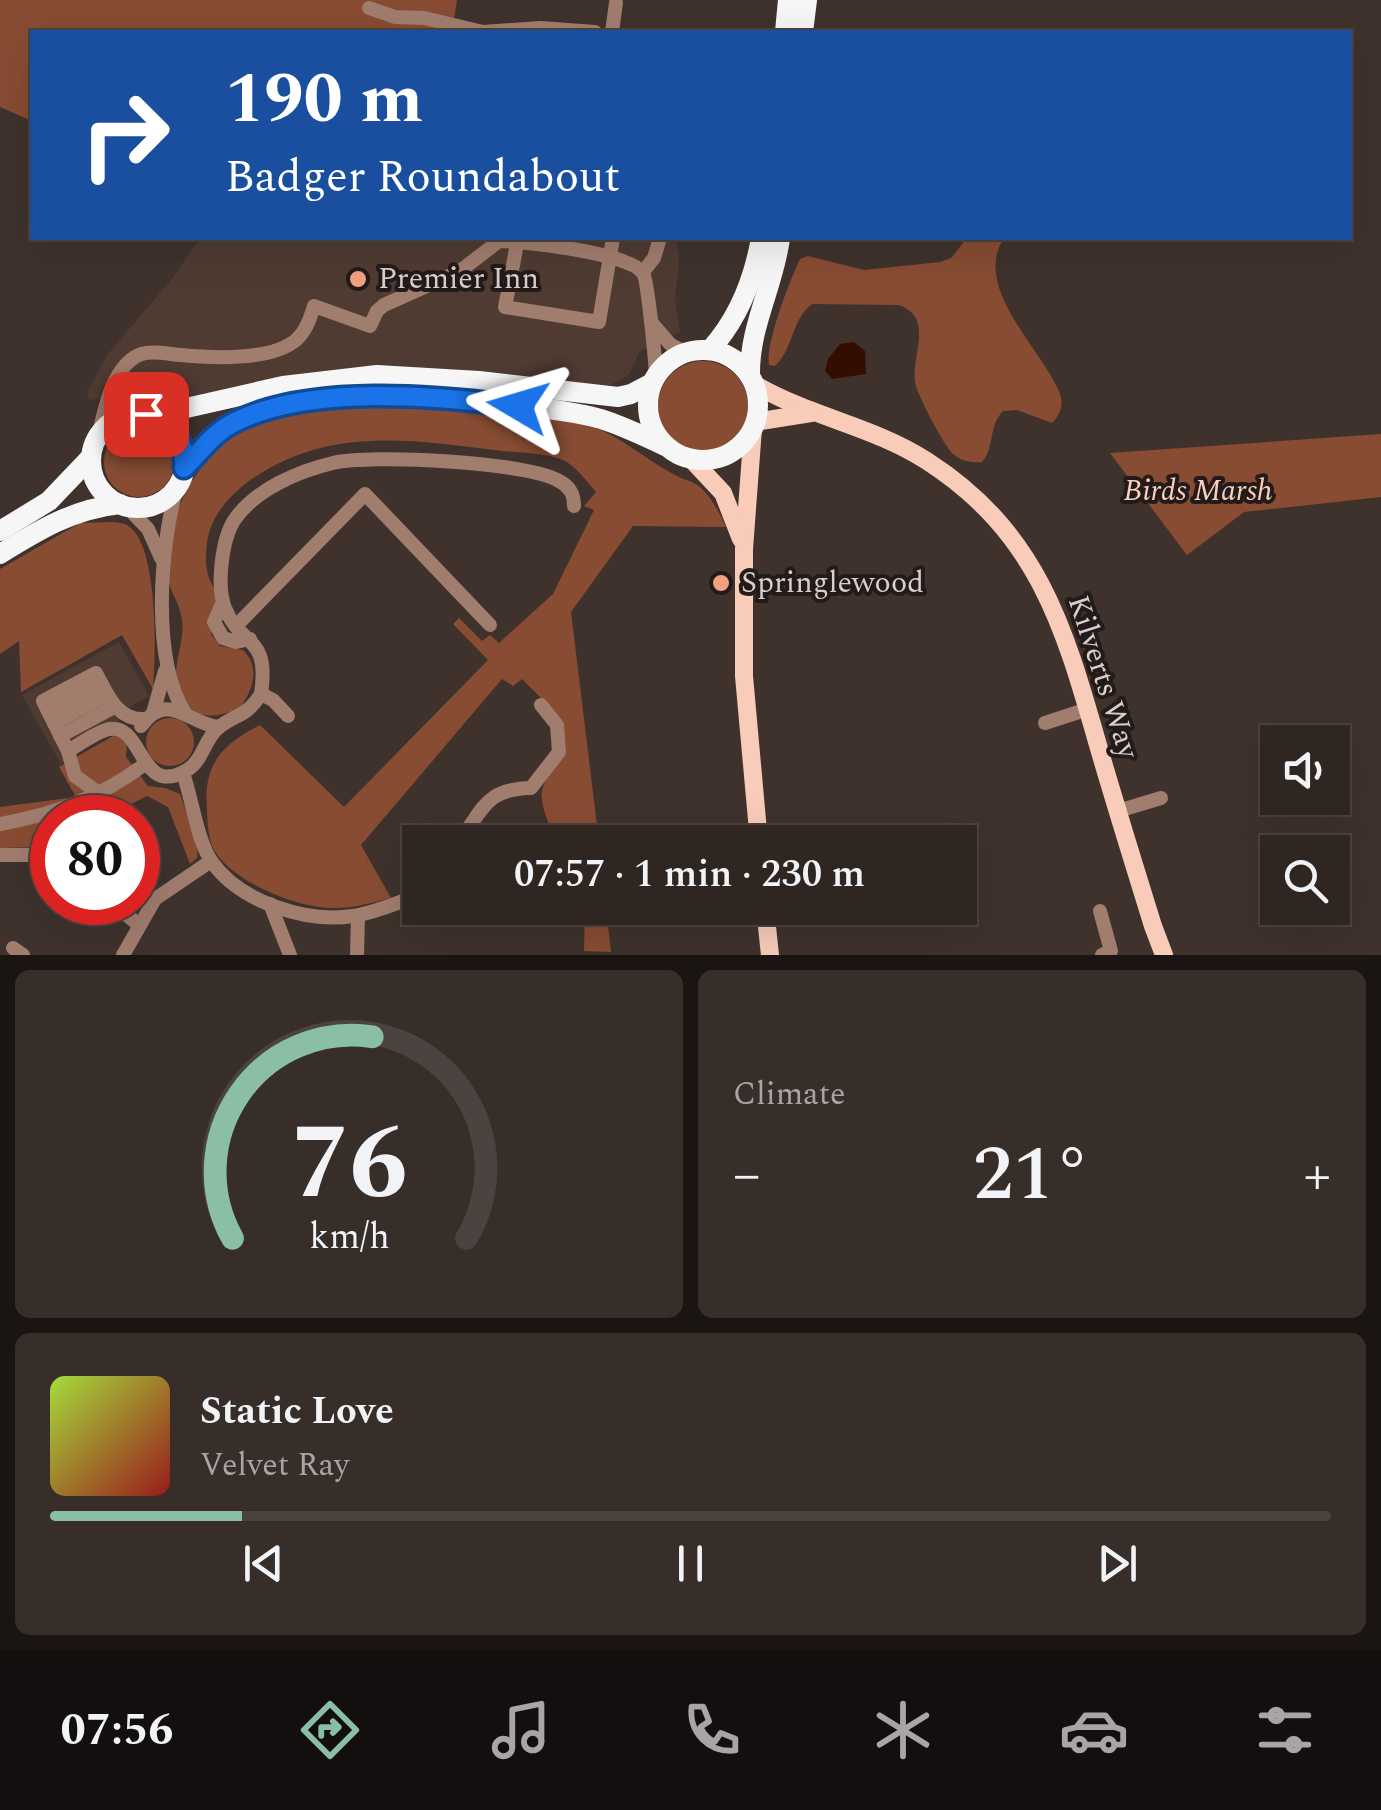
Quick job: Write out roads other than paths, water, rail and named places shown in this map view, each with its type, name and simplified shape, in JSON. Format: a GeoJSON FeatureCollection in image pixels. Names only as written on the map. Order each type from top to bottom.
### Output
{"type":"FeatureCollection","features":[{"type":"Feature","properties":{"kind":"highway"},"geometry":{"type":"LineString","coordinates":[[785,30],[788,0]]}},
{"type":"Feature","properties":{"kind":"highway"},"geometry":{"type":"LineString","coordinates":[[804,30],[807,0]]}},
{"type":"Feature","properties":{"kind":"highway"},"geometry":{"type":"LineString","coordinates":[[710,350],[736,314],[761,240]]}},
{"type":"Feature","properties":{"kind":"highway"},"geometry":{"type":"LineString","coordinates":[[0,554],[52,522],[89,508],[153,506],[220,431],[236,422],[293,406],[360,396],[456,399],[568,412],[614,423],[693,461],[727,455],[745,441],[754,425],[758,401],[752,380],[752,336],[780,240]]}},
{"type":"Feature","properties":{"kind":"highway"},"geometry":{"type":"LineString","coordinates":[[0,531],[48,501],[91,457],[99,434],[113,421],[341,377],[442,377],[618,397],[631,394],[672,360],[686,353],[710,350],[734,359],[752,380]]}},
{"type":"Feature","properties":{"kind":"highway"},"geometry":{"type":"LineString","coordinates":[[654,378],[648,414],[653,431],[665,446]]}},
{"type":"Feature","properties":{"kind":"highway"},"geometry":{"type":"LineString","coordinates":[[143,415],[163,421],[176,434],[184,450],[181,478]]}},
{"type":"Feature","properties":{"kind":"highway"},"geometry":{"type":"LineString","coordinates":[[91,457],[98,485],[123,505]]}},
{"type":"Feature","properties":{"kind":"main road","name":"Kilverts Way"},"geometry":{"type":"LineString","coordinates":[[752,380],[811,413],[862,428],[910,450],[965,489],[1030,562],[1050,599],[1088,709],[1164,955]]}},
{"type":"Feature","properties":{"kind":"main road","name":"Kilverts Way"},"geometry":{"type":"LineString","coordinates":[[754,425],[811,413]]}},
{"type":"Feature","properties":{"kind":"main road"},"geometry":{"type":"LineString","coordinates":[[754,425],[744,549],[744,676],[757,825]]}},
{"type":"Feature","properties":{"kind":"main road"},"geometry":{"type":"LineString","coordinates":[[693,461],[723,493],[744,549]]}},
{"type":"Feature","properties":{"kind":"main road"},"geometry":{"type":"LineString","coordinates":[[767,925],[770,955]]}},
{"type":"Feature","properties":{"kind":"street"},"geometry":{"type":"LineString","coordinates":[[424,18],[427,0]]}},
{"type":"Feature","properties":{"kind":"street"},"geometry":{"type":"LineString","coordinates":[[612,30],[616,3]]}},
{"type":"Feature","properties":{"kind":"street"},"geometry":{"type":"LineString","coordinates":[[369,8],[395,17],[424,18],[475,30]]}},
{"type":"Feature","properties":{"kind":"street"},"geometry":{"type":"LineString","coordinates":[[512,30],[568,30]]}},
{"type":"Feature","properties":{"kind":"street"},"geometry":{"type":"LineString","coordinates":[[518,244],[505,306],[600,322],[613,240]]}},
{"type":"Feature","properties":{"kind":"street"},"geometry":{"type":"LineString","coordinates":[[643,272],[654,258],[659,240]]}},
{"type":"Feature","properties":{"kind":"street"},"geometry":{"type":"LineString","coordinates":[[99,434],[120,374],[132,359],[146,354],[228,358],[284,347],[304,331],[314,306],[370,326],[384,304],[460,271],[498,241],[611,256],[632,263],[643,272],[654,378]]}},
{"type":"Feature","properties":{"kind":"street"},"geometry":{"type":"LineString","coordinates":[[651,322],[670,344],[686,353]]}},
{"type":"Feature","properties":{"kind":"street"},"geometry":{"type":"LineString","coordinates":[[120,374],[124,399],[143,415]]}},
{"type":"Feature","properties":{"kind":"street"},"geometry":{"type":"LineString","coordinates":[[250,639],[236,642],[223,638],[214,622],[223,602],[223,553],[236,518],[273,487],[301,473],[334,462],[416,459],[532,472],[564,484],[572,493],[574,506]]}},
{"type":"Feature","properties":{"kind":"street"},"geometry":{"type":"LineString","coordinates":[[137,746],[140,727],[149,716],[166,670],[161,559],[181,478]]}},
{"type":"Feature","properties":{"kind":"street"},"geometry":{"type":"LineString","coordinates":[[237,624],[365,494],[490,625]]}},
{"type":"Feature","properties":{"kind":"street"},"geometry":{"type":"LineString","coordinates":[[123,505],[148,528],[161,559]]}},
{"type":"Feature","properties":{"kind":"street"},"geometry":{"type":"LineString","coordinates":[[68,751],[113,728],[127,733],[145,764],[160,774],[183,773],[192,767],[219,727],[241,717],[261,694],[262,660],[223,602]]}},
{"type":"Feature","properties":{"kind":"street"},"geometry":{"type":"LineString","coordinates":[[165,636],[172,683],[200,728],[203,748]]}},
{"type":"Feature","properties":{"kind":"street"},"geometry":{"type":"LineString","coordinates":[[100,794],[76,776],[68,751],[42,702],[96,674],[108,695],[134,719],[163,710],[219,727]]}},
{"type":"Feature","properties":{"kind":"street"},"geometry":{"type":"LineString","coordinates":[[261,694],[288,716]]}},
{"type":"Feature","properties":{"kind":"street"},"geometry":{"type":"LineString","coordinates":[[54,724],[108,695]]}},
{"type":"Feature","properties":{"kind":"street"},"geometry":{"type":"LineString","coordinates":[[469,825],[487,798],[508,789],[531,788],[559,752],[557,725],[540,705]]}},
{"type":"Feature","properties":{"kind":"street"},"geometry":{"type":"LineString","coordinates":[[1045,723],[1088,709]]}},
{"type":"Feature","properties":{"kind":"street"},"geometry":{"type":"LineString","coordinates":[[0,824],[57,812],[100,794],[145,764]]}},
{"type":"Feature","properties":{"kind":"street"},"geometry":{"type":"LineString","coordinates":[[183,773],[210,860],[232,883],[270,904],[335,918],[358,916],[402,901]]}},
{"type":"Feature","properties":{"kind":"street"},"geometry":{"type":"LineString","coordinates":[[1118,811],[1161,798]]}},
{"type":"Feature","properties":{"kind":"street"},"geometry":{"type":"LineString","coordinates":[[0,855],[30,855]]}},
{"type":"Feature","properties":{"kind":"street"},"geometry":{"type":"LineString","coordinates":[[160,894],[210,860]]}},
{"type":"Feature","properties":{"kind":"street"},"geometry":{"type":"LineString","coordinates":[[270,904],[290,955]]}},
{"type":"Feature","properties":{"kind":"street"},"geometry":{"type":"LineString","coordinates":[[1100,911],[1108,954]]}},
{"type":"Feature","properties":{"kind":"street"},"geometry":{"type":"LineString","coordinates":[[358,916],[358,955]]}},
{"type":"Feature","properties":{"kind":"street"},"geometry":{"type":"LineString","coordinates":[[123,955],[138,925]]}},
{"type":"Feature","properties":{"kind":"place","name":"Premier Inn"},"geometry":{"type":"Point","coordinates":[358,279]}},
{"type":"Feature","properties":{"kind":"place","name":"Springlewood"},"geometry":{"type":"Point","coordinates":[721,583]}},
{"type":"Feature","properties":{"kind":"park label","name":"Birds Marsh"},"geometry":{"type":"Point","coordinates":[1198,491]}}]}
